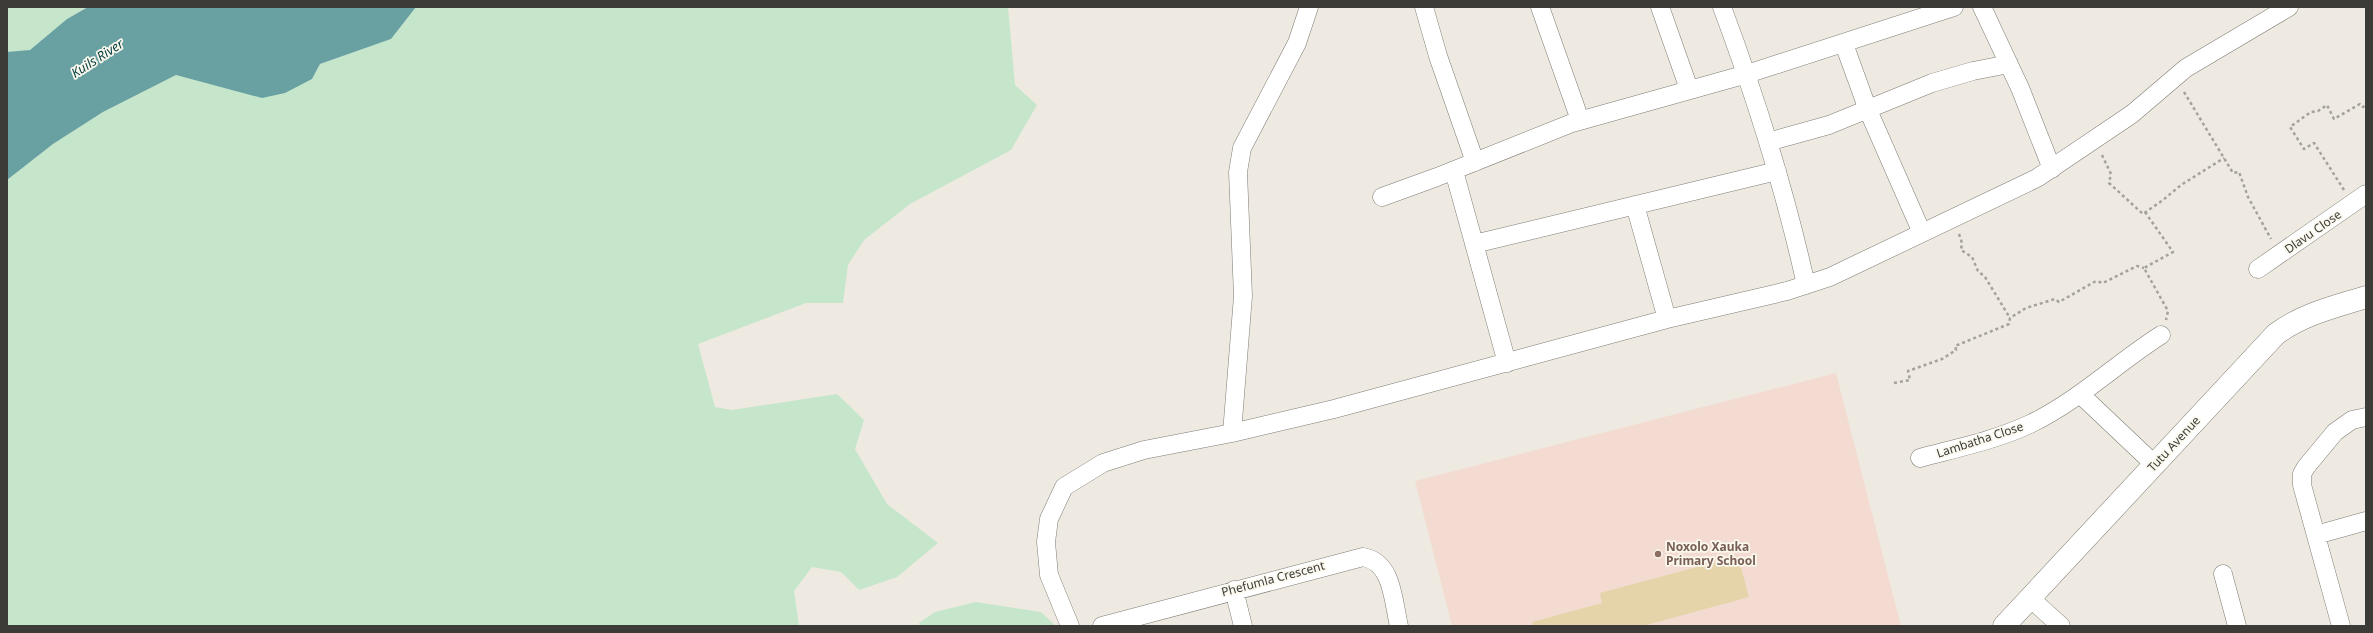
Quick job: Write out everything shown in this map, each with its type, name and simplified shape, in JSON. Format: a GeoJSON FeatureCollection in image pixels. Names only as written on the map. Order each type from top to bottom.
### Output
{"type":"FeatureCollection","features":[{"type":"Feature","properties":{"kind":"street"},"geometry":{"type":"LineString","coordinates":[[1232,433],[1242,296],[1238,172],[1242,148],[1297,43],[1309,7]]}},
{"type":"Feature","properties":{"kind":"street"},"geometry":{"type":"LineString","coordinates":[[1424,7],[1438,56],[1475,162]]}},
{"type":"Feature","properties":{"kind":"street"},"geometry":{"type":"LineString","coordinates":[[1540,7],[1580,120]]}},
{"type":"Feature","properties":{"kind":"street"},"geometry":{"type":"LineString","coordinates":[[1660,7],[1689,89]]}},
{"type":"Feature","properties":{"kind":"street"},"geometry":{"type":"LineString","coordinates":[[1722,7],[1747,74],[1777,171],[1806,285]]}},
{"type":"Feature","properties":{"kind":"street"},"geometry":{"type":"LineString","coordinates":[[1382,197],[1580,120],[1747,74],[1844,44],[1954,7]]}},
{"type":"Feature","properties":{"kind":"street"},"geometry":{"type":"LineString","coordinates":[[1982,7],[2009,64],[2052,169]]}},
{"type":"Feature","properties":{"kind":"street"},"geometry":{"type":"LineString","coordinates":[[1070,626],[1055,593],[1047,555],[1049,519],[1064,487],[1103,463],[1144,450],[1232,433],[1507,363],[1667,319],[1830,278],[2037,178],[2132,114],[2186,68],[2289,7]]}},
{"type":"Feature","properties":{"kind":"street"},"geometry":{"type":"LineString","coordinates":[[1844,44],[1868,110],[1922,233]]}},
{"type":"Feature","properties":{"kind":"street"},"geometry":{"type":"LineString","coordinates":[[1768,142],[1829,125],[1932,83],[1973,71],[2009,64]]}},
{"type":"Feature","properties":{"kind":"street"},"geometry":{"type":"LineString","coordinates":[[1454,170],[1507,363]]}},
{"type":"Feature","properties":{"kind":"street"},"geometry":{"type":"LineString","coordinates":[[1474,244],[1777,171]]}},
{"type":"Feature","properties":{"kind":"street","name":"Dlavu Close"},"geometry":{"type":"LineString","coordinates":[[2258,269],[2360,199]]}},
{"type":"Feature","properties":{"kind":"street"},"geometry":{"type":"LineString","coordinates":[[1635,205],[1667,319]]}},
{"type":"Feature","properties":{"kind":"street","name":"Tutu Avenue"},"geometry":{"type":"LineString","coordinates":[[2004,626],[2276,334],[2309,315],[2366,297]]}},
{"type":"Feature","properties":{"kind":"street","name":"Lambatha Close"},"geometry":{"type":"LineString","coordinates":[[1920,458],[2005,434],[2032,423],[2080,394],[2132,353],[2161,335]]}},
{"type":"Feature","properties":{"kind":"street"},"geometry":{"type":"LineString","coordinates":[[2080,394],[2155,465]]}},
{"type":"Feature","properties":{"kind":"street"},"geometry":{"type":"LineString","coordinates":[[2341,626],[2302,485],[2302,474],[2335,432],[2352,420],[2366,416]]}},
{"type":"Feature","properties":{"kind":"street"},"geometry":{"type":"LineString","coordinates":[[2316,535],[2366,521]]}},
{"type":"Feature","properties":{"kind":"street","name":"Phefumla Crescent"},"geometry":{"type":"LineString","coordinates":[[1102,626],[1341,561],[1363,557],[1372,558],[1379,563],[1386,573],[1399,626]]}},
{"type":"Feature","properties":{"kind":"street"},"geometry":{"type":"LineString","coordinates":[[2223,574],[2237,626]]}},
{"type":"Feature","properties":{"kind":"street"},"geometry":{"type":"LineString","coordinates":[[1234,590],[1243,626]]}},
{"type":"Feature","properties":{"kind":"street"},"geometry":{"type":"LineString","coordinates":[[2030,598],[2061,626]]}},
{"type":"Feature","properties":{"kind":"path"},"geometry":{"type":"LineString","coordinates":[[2175,77],[2233,173],[2239,172],[2248,197],[2280,255]]}},
{"type":"Feature","properties":{"kind":"path"},"geometry":{"type":"LineString","coordinates":[[2360,199],[2314,143],[2304,149],[2290,127],[2312,112],[2318,111],[2327,105],[2334,119],[2360,104],[2363,107],[2366,105]]}},
{"type":"Feature","properties":{"kind":"path"},"geometry":{"type":"LineString","coordinates":[[2092,142],[2108,166],[2111,174],[2109,183],[2143,214],[2181,185],[2224,158]]}},
{"type":"Feature","properties":{"kind":"path"},"geometry":{"type":"LineString","coordinates":[[2144,268],[2172,252],[2145,212]]}},
{"type":"Feature","properties":{"kind":"path"},"geometry":{"type":"LineString","coordinates":[[1894,383],[1910,380],[1908,370],[1942,359],[1956,350],[1955,346],[2009,324],[2010,318],[1985,277],[1978,271],[1972,257],[1961,250],[1962,243],[1952,218]]}},
{"type":"Feature","properties":{"kind":"path"},"geometry":{"type":"LineString","coordinates":[[2010,318],[2026,308],[2055,299],[2059,302],[2096,281],[2103,283],[2137,266],[2144,268],[2168,311],[2161,335]]}},
{"type":"Feature","properties":{"kind":"shaded area","name":"Noxolo Xauka Primary School"},"geometry":{"type":"Polygon","coordinates":[[[1836,373],[1901,626],[1452,626],[1415,481],[1836,373]]]}},
{"type":"Feature","properties":{"kind":"green space"},"geometry":{"type":"Polygon","coordinates":[[[7,7],[88,7],[67,19],[30,50],[10,53],[7,52],[7,7]]]}},
{"type":"Feature","properties":{"kind":"green space"},"geometry":{"type":"Polygon","coordinates":[[[416,7],[1008,7],[1015,85],[1037,105],[1011,150],[910,204],[864,240],[848,265],[843,303],[806,303],[698,344],[715,407],[732,410],[837,394],[864,420],[855,449],[887,504],[938,543],[897,577],[859,590],[841,572],[812,567],[794,591],[799,626],[7,626],[7,180],[53,144],[103,112],[176,75],[214,84],[312,79],[320,64],[391,39],[416,7]]]}},
{"type":"Feature","properties":{"kind":"green space"},"geometry":{"type":"Polygon","coordinates":[[[976,602],[1041,612],[1056,626],[920,626],[919,623],[935,612],[976,602]]]}},
{"type":"Feature","properties":{"kind":"water","name":"Kuils River"},"geometry":{"type":"Polygon","coordinates":[[[88,7],[416,7],[391,39],[320,64],[312,79],[285,93],[262,98],[176,75],[103,112],[53,144],[7,180],[7,52],[30,50],[67,19],[88,7]]]}},
{"type":"Feature","properties":{"kind":"building"},"geometry":{"type":"Polygon","coordinates":[[[1738,556],[1749,597],[1643,626],[1533,626],[1532,622],[1602,603],[1600,593],[1738,556]]]}},
{"type":"Feature","properties":{"kind":"place","name":"Noxolo Xauka Primary School"},"geometry":{"type":"Point","coordinates":[1658,554]}}]}
